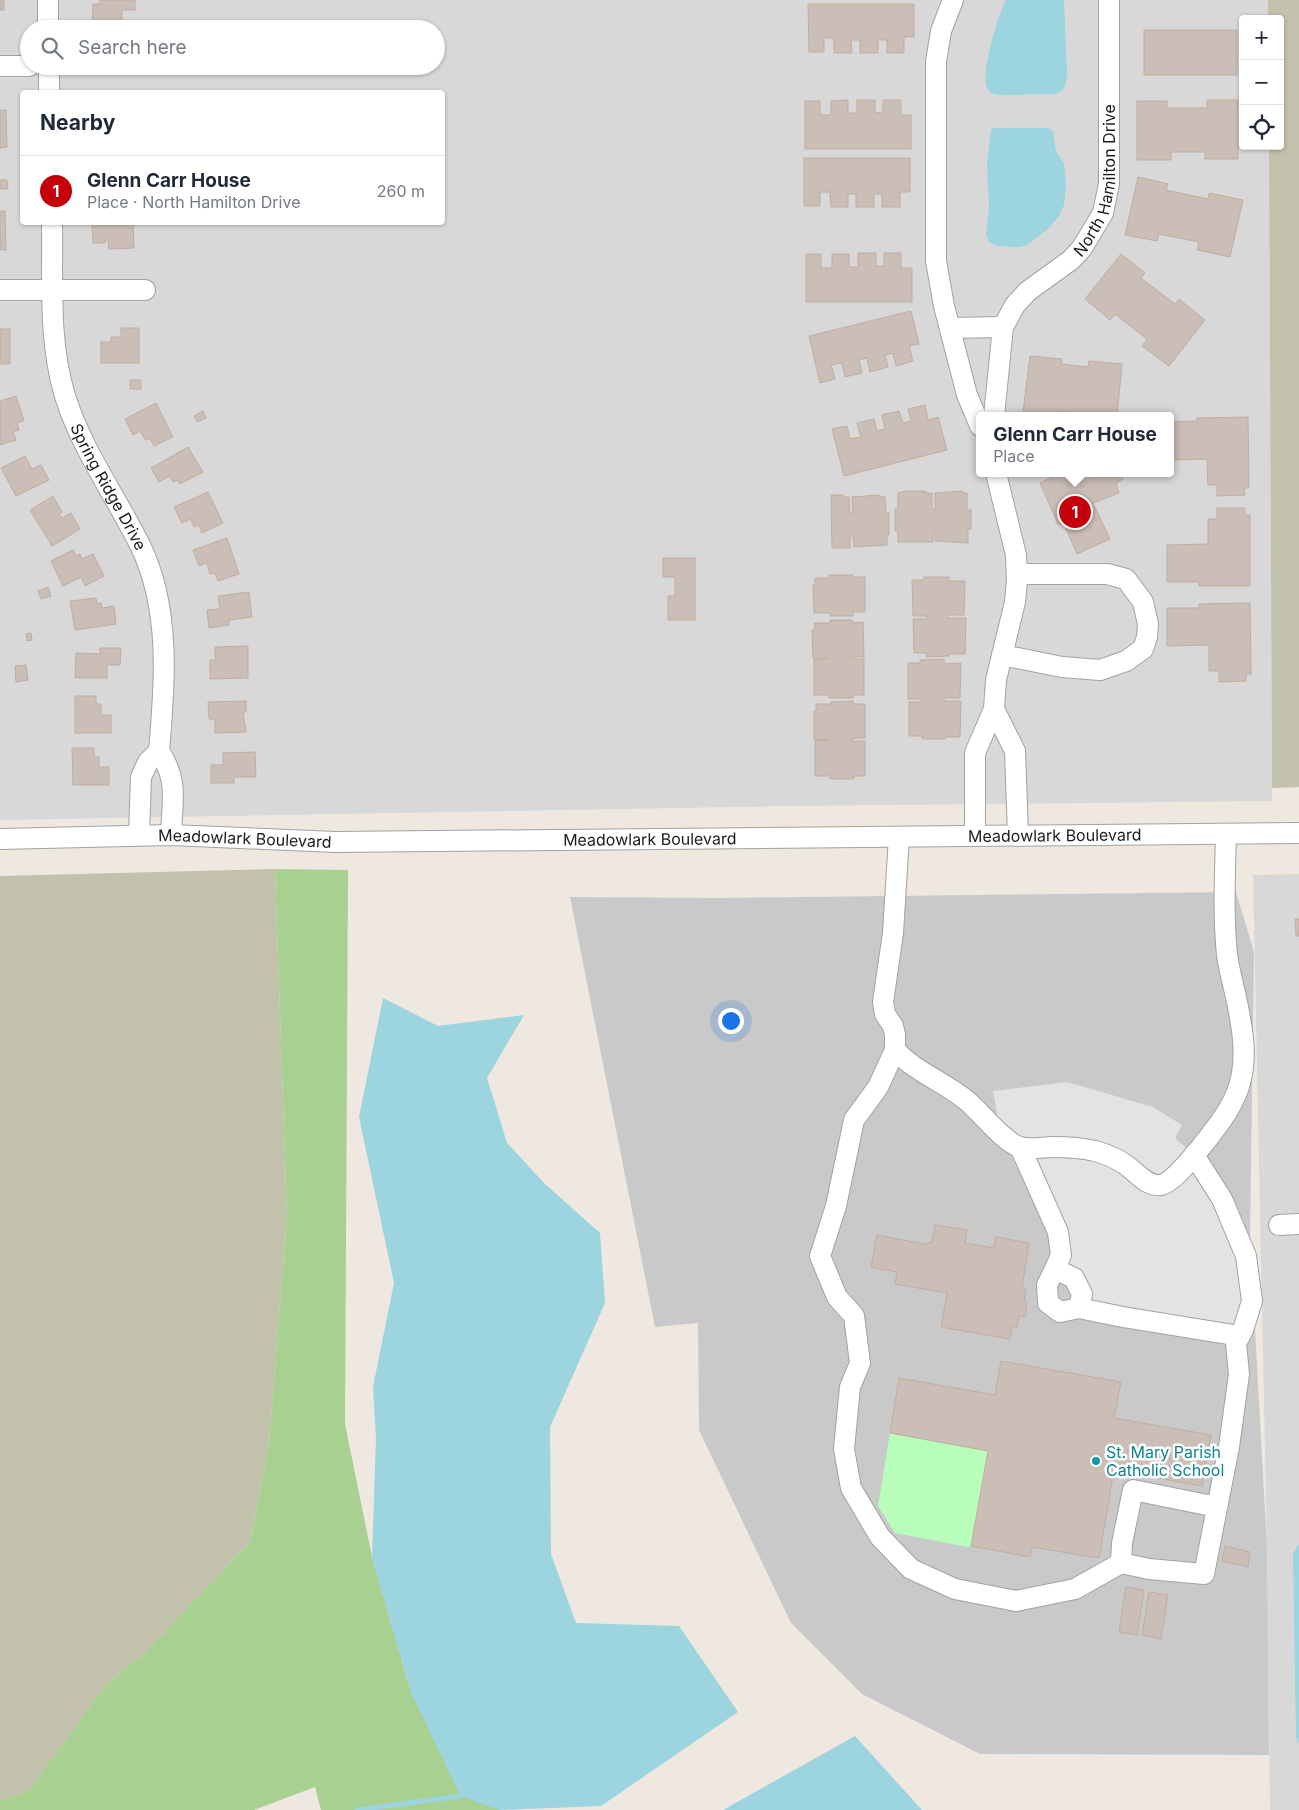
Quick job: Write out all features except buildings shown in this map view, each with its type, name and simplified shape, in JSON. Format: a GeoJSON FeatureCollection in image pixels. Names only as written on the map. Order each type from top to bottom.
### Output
{"type":"FeatureCollection","features":[{"type":"Feature","properties":{"kind":"street"},"geometry":{"type":"LineString","coordinates":[[48,0],[48,20]]}},
{"type":"Feature","properties":{"kind":"street"},"geometry":{"type":"LineString","coordinates":[[953,0],[941,31],[936,62],[936,261],[967,395],[976,416]]}},
{"type":"Feature","properties":{"kind":"street","name":"North Hamilton Drive"},"geometry":{"type":"LineString","coordinates":[[994,412],[1003,327],[1015,305],[1028,291],[1071,260],[1082,248],[1103,213],[1109,184],[1109,0]]}},
{"type":"Feature","properties":{"kind":"street"},"geometry":{"type":"LineString","coordinates":[[0,66],[20,66]]}},
{"type":"Feature","properties":{"kind":"street"},"geometry":{"type":"LineString","coordinates":[[49,75],[49,90]]}},
{"type":"Feature","properties":{"kind":"street","name":"Spring Ridge Drive"},"geometry":{"type":"LineString","coordinates":[[52,225],[55,349],[59,372],[72,415],[85,448],[140,545],[148,562],[157,595],[161,617],[164,665],[159,751]]}},
{"type":"Feature","properties":{"kind":"street"},"geometry":{"type":"LineString","coordinates":[[0,290],[145,290]]}},
{"type":"Feature","properties":{"kind":"street"},"geometry":{"type":"LineString","coordinates":[[950,328],[1003,327]]}},
{"type":"Feature","properties":{"kind":"street"},"geometry":{"type":"LineString","coordinates":[[975,836],[975,753],[994,709],[996,680],[1015,602],[1017,574],[1016,555],[997,477]]}},
{"type":"Feature","properties":{"kind":"street"},"geometry":{"type":"LineString","coordinates":[[1002,655],[1062,667],[1100,670],[1126,661],[1143,649],[1147,637],[1148,624],[1143,602],[1126,579],[1107,574],[1017,574]]}},
{"type":"Feature","properties":{"kind":"street"},"geometry":{"type":"LineString","coordinates":[[994,709],[1015,751],[1018,836]]}},
{"type":"Feature","properties":{"kind":"street"},"geometry":{"type":"LineString","coordinates":[[139,835],[141,777],[148,762],[159,751],[172,777],[171,834]]}},
{"type":"Feature","properties":{"kind":"street","name":"Meadowlark Boulevard"},"geometry":{"type":"LineString","coordinates":[[0,839],[171,834],[336,842],[1299,833]]}},
{"type":"Feature","properties":{"kind":"street"},"geometry":{"type":"LineString","coordinates":[[895,1050],[904,1060],[965,1099],[1013,1144],[1020,1147],[1087,1149],[1106,1154],[1125,1164],[1146,1181],[1161,1184],[1168,1181],[1194,1155],[1229,1110],[1239,1089],[1242,1074],[1243,1056],[1240,1019],[1228,958],[1224,920],[1226,834]]}},
{"type":"Feature","properties":{"kind":"street"},"geometry":{"type":"LineString","coordinates":[[899,837],[893,933],[883,1002],[885,1014],[893,1026],[895,1050],[878,1087],[854,1120],[836,1206],[820,1256],[837,1297],[854,1316],[860,1363],[850,1387],[844,1449],[851,1488],[880,1537],[911,1569],[955,1589],[1016,1601],[1075,1589],[1121,1563],[1149,1569],[1204,1574],[1229,1447],[1239,1374],[1236,1343],[1252,1300],[1246,1256],[1222,1199],[1194,1155]]}},
{"type":"Feature","properties":{"kind":"street"},"geometry":{"type":"LineString","coordinates":[[1020,1147],[1058,1232],[1061,1255],[1047,1285],[1048,1303],[1060,1312],[1079,1308],[1123,1318],[1240,1336]]}},
{"type":"Feature","properties":{"kind":"street"},"geometry":{"type":"LineString","coordinates":[[1055,1269],[1074,1278],[1082,1294],[1079,1308]]}},
{"type":"Feature","properties":{"kind":"street"},"geometry":{"type":"LineString","coordinates":[[1121,1563],[1122,1543],[1133,1490],[1217,1507]]}},
{"type":"Feature","properties":{"kind":"shaded area"},"geometry":{"type":"Polygon","coordinates":[[[0,0],[1268,0],[1268,15],[1239,15],[1239,150],[1269,150],[1272,801],[797,806],[0,820],[0,0]]]}},
{"type":"Feature","properties":{"kind":"shaded area"},"geometry":{"type":"Polygon","coordinates":[[[1268,0],[1299,0],[1299,787],[1272,788],[1269,150],[1284,150],[1284,15],[1268,15],[1268,0]]]}},
{"type":"Feature","properties":{"kind":"shaded area"},"geometry":{"type":"Polygon","coordinates":[[[275,869],[287,1215],[269,1444],[250,1542],[146,1652],[105,1686],[30,1789],[0,1802],[0,876],[275,869]]]}},
{"type":"Feature","properties":{"kind":"shaded area"},"geometry":{"type":"Polygon","coordinates":[[[1299,874],[1299,1810],[1270,1810],[1267,1547],[1253,875],[1299,874]]]}},
{"type":"Feature","properties":{"kind":"shaded area"},"geometry":{"type":"Polygon","coordinates":[[[1236,892],[1254,952],[1250,1238],[1267,1547],[1269,1755],[980,1754],[862,1694],[791,1623],[699,1430],[698,1323],[655,1327],[570,897],[715,898],[1236,892]]]}},
{"type":"Feature","properties":{"kind":"shaded area"},"geometry":{"type":"Polygon","coordinates":[[[1067,1082],[1153,1107],[1182,1125],[1175,1138],[1212,1171],[1251,1261],[1245,1347],[1098,1321],[1063,1264],[1001,1134],[993,1091],[1067,1082]]]}},
{"type":"Feature","properties":{"kind":"green space"},"geometry":{"type":"Polygon","coordinates":[[[275,869],[348,870],[345,1424],[372,1557],[412,1695],[500,1810],[321,1810],[315,1787],[254,1810],[0,1810],[0,1802],[30,1789],[105,1686],[146,1652],[250,1542],[269,1444],[287,1215],[275,869]]]}},
{"type":"Feature","properties":{"kind":"green space"},"geometry":{"type":"Polygon","coordinates":[[[890,1433],[988,1451],[971,1546],[895,1533],[878,1506],[890,1433]]]}},
{"type":"Feature","properties":{"kind":"water"},"geometry":{"type":"Polygon","coordinates":[[[1006,0],[1064,0],[1067,73],[1065,86],[1059,93],[997,95],[987,89],[985,78],[988,56],[995,29],[1006,0]]]}},
{"type":"Feature","properties":{"kind":"water"},"geometry":{"type":"Polygon","coordinates":[[[1049,128],[1053,132],[1056,151],[1064,164],[1066,185],[1064,205],[1059,216],[1048,229],[1028,244],[1020,247],[997,246],[989,242],[986,235],[989,207],[987,163],[991,129],[1049,128]]]}},
{"type":"Feature","properties":{"kind":"water"},"geometry":{"type":"Polygon","coordinates":[[[383,998],[438,1026],[524,1015],[487,1078],[507,1143],[545,1184],[600,1233],[605,1303],[550,1427],[551,1554],[576,1623],[679,1626],[738,1712],[601,1806],[499,1810],[461,1796],[412,1695],[372,1557],[376,1439],[373,1387],[394,1283],[359,1117],[383,998]]]}},
{"type":"Feature","properties":{"kind":"water"},"geometry":{"type":"Polygon","coordinates":[[[1299,1544],[1299,1743],[1296,1738],[1293,1553],[1299,1544]]]}},
{"type":"Feature","properties":{"kind":"water"},"geometry":{"type":"Polygon","coordinates":[[[855,1736],[922,1810],[723,1810],[855,1736]]]}},
{"type":"Feature","properties":{"kind":"waterway"},"geometry":{"type":"LineString","coordinates":[[357,1810],[461,1796]]}},
{"type":"Feature","properties":{"kind":"place","name":"Glenn Carr House"},"geometry":{"type":"Point","coordinates":[1075,512]}},
{"type":"Feature","properties":{"kind":"place","name":"St. Mary Parish Catholic School"},"geometry":{"type":"Point","coordinates":[1096,1461]}}]}
